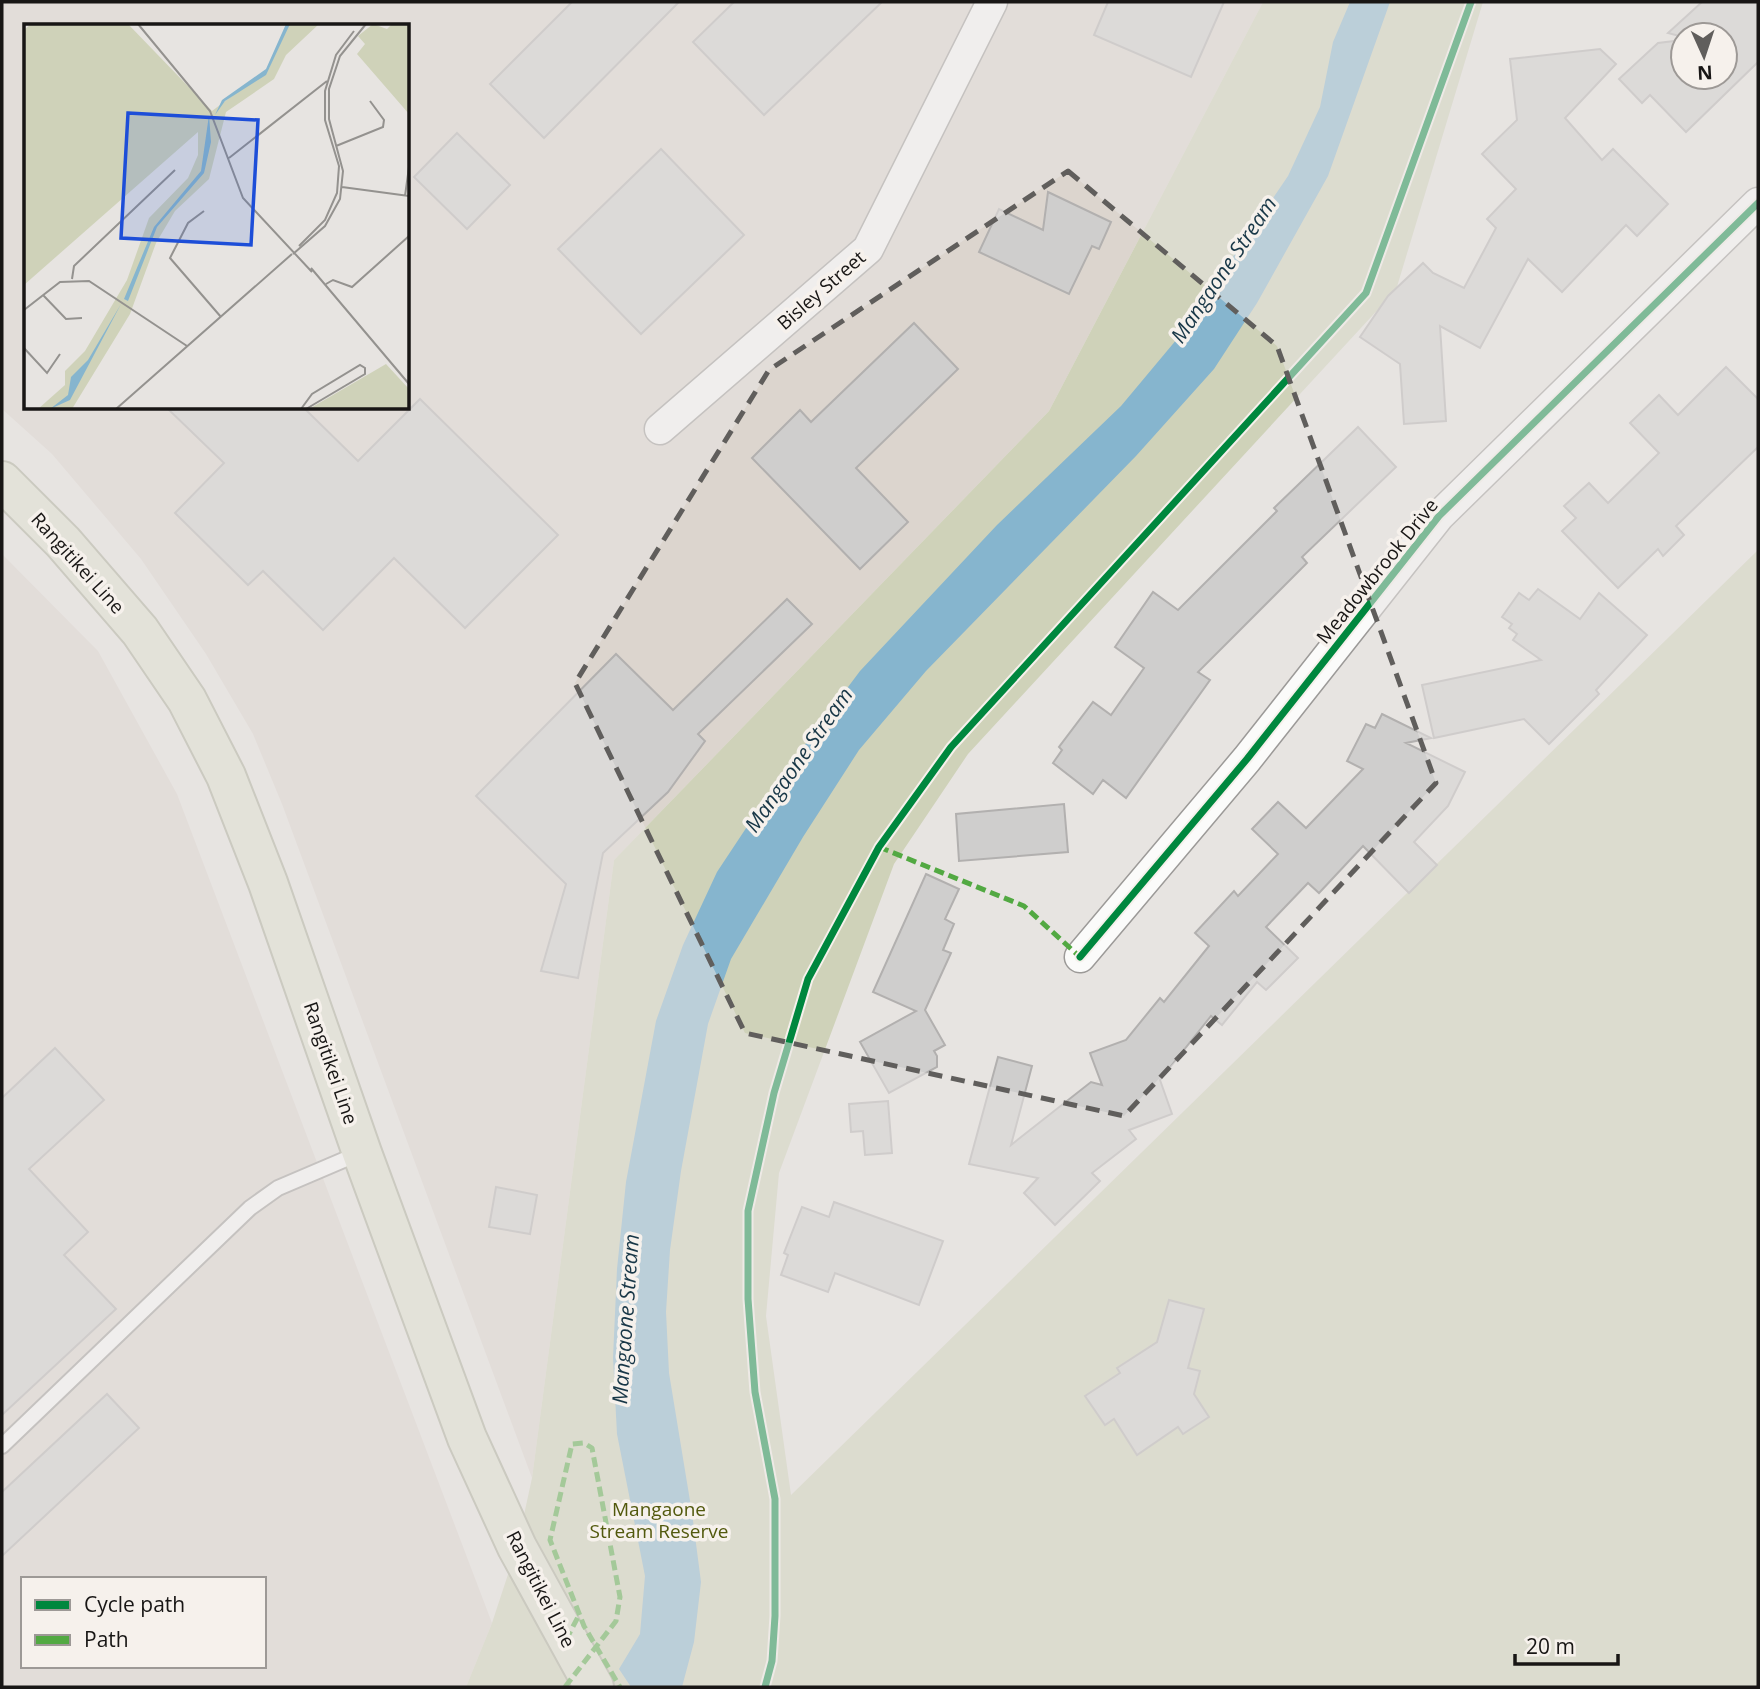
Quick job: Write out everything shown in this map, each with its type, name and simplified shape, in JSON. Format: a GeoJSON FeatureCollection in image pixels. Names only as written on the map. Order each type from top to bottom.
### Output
{"type":"FeatureCollection","features":[{"type":"Feature","properties":{"kind":"highway","name":"Rangitikei Line"},"geometry":{"type":"LineString","coordinates":[[2,481],[63,542],[140,631],[187,700],[226,776],[268,883],[362,1153],[467,1438],[517,1547],[594,1687]]}},
{"type":"Feature","properties":{"kind":"street","name":"Bisley Street"},"geometry":{"type":"LineString","coordinates":[[660,429],[869,249],[992,2]]}},
{"type":"Feature","properties":{"kind":"street","name":"Meadowbrook Drive"},"geometry":{"type":"LineString","coordinates":[[1080,957],[1247,759],[1439,516],[1758,203]]}},
{"type":"Feature","properties":{"kind":"lane"},"geometry":{"type":"LineString","coordinates":[[2,1447],[250,1208],[278,1188],[362,1153]]}},
{"type":"Feature","properties":{"kind":"highlighted area"},"geometry":{"type":"Polygon","coordinates":[[[1068,171],[1277,346],[1436,783],[1124,1116],[745,1033],[575,683],[769,370],[1068,171]]]}},
{"type":"Feature","properties":{"kind":"shaded area"},"geometry":{"type":"Polygon","coordinates":[[[2,2],[1263,2],[1049,411],[614,860],[532,1478],[282,804],[253,734],[206,654],[141,559],[52,454],[2,409],[2,2]]]}},
{"type":"Feature","properties":{"kind":"shaded area"},"geometry":{"type":"Polygon","coordinates":[[[2,554],[98,651],[177,794],[492,1623],[466,1687],[2,1687],[2,554]]]}},
{"type":"Feature","properties":{"kind":"green space","name":"Mangaone Stream Reserve"},"geometry":{"type":"Polygon","coordinates":[[[1263,2],[1483,2],[1396,290],[968,754],[894,864],[779,1173],[766,1316],[791,1495],[1758,550],[1758,1687],[466,1687],[492,1623],[517,1547],[532,1478],[614,860],[1049,411],[1263,2]]]}},
{"type":"Feature","properties":{"kind":"water","name":"Mangaone Stream"},"geometry":{"type":"Polygon","coordinates":[[[1350,2],[1390,2],[1328,176],[1257,303],[1214,369],[1136,456],[926,671],[859,750],[803,837],[731,959],[708,1024],[681,1171],[670,1250],[666,1312],[669,1373],[701,1582],[694,1642],[682,1687],[631,1687],[619,1669],[640,1634],[645,1576],[617,1434],[613,1358],[617,1269],[626,1182],[656,1021],[683,945],[717,872],[774,786],[860,671],[997,525],[1121,406],[1177,339],[1288,176],[1320,107],[1333,42],[1350,2]]]}},
{"type":"Feature","properties":{"kind":"building"},"geometry":{"type":"Polygon","coordinates":[[[572,2],[679,2],[544,138],[490,84],[572,2]]]}},
{"type":"Feature","properties":{"kind":"building"},"geometry":{"type":"Polygon","coordinates":[[[734,2],[882,2],[764,115],[693,42],[734,2]]]}},
{"type":"Feature","properties":{"kind":"building"},"geometry":{"type":"Polygon","coordinates":[[[1108,2],[1224,2],[1191,77],[1094,35],[1108,2]]]}},
{"type":"Feature","properties":{"kind":"building"},"geometry":{"type":"Polygon","coordinates":[[[1702,2],[1758,2],[1758,62],[1739,80],[1739,21],[1681,21],[1702,2]]]}},
{"type":"Feature","properties":{"kind":"building"},"geometry":{"type":"Polygon","coordinates":[[[1669,42],[1669,91],[1728,91],[1686,132],[1650,95],[1642,103],[1619,79],[1658,43],[1669,42]]]}},
{"type":"Feature","properties":{"kind":"building"},"geometry":{"type":"Polygon","coordinates":[[[1600,49],[1616,64],[1565,118],[1602,160],[1613,149],[1668,204],[1637,236],[1626,225],[1562,292],[1528,259],[1480,348],[1440,326],[1446,421],[1404,424],[1400,364],[1360,337],[1388,296],[1423,263],[1433,273],[1464,288],[1496,228],[1487,219],[1516,189],[1482,154],[1517,120],[1510,59],[1600,49]]]}},
{"type":"Feature","properties":{"kind":"building"},"geometry":{"type":"Polygon","coordinates":[[[457,133],[510,185],[467,229],[414,177],[457,133]]]}},
{"type":"Feature","properties":{"kind":"building"},"geometry":{"type":"Polygon","coordinates":[[[661,149],[744,235],[641,334],[558,249],[661,149]]]}},
{"type":"Feature","properties":{"kind":"building"},"geometry":{"type":"Polygon","coordinates":[[[1048,192],[1111,222],[1099,249],[1092,246],[1069,294],[979,252],[999,209],[1043,230],[1048,192]]]}},
{"type":"Feature","properties":{"kind":"building"},"geometry":{"type":"Polygon","coordinates":[[[914,323],[958,369],[856,468],[908,522],[860,569],[752,458],[800,410],[811,422],[914,323]]]}},
{"type":"Feature","properties":{"kind":"building"},"geometry":{"type":"Polygon","coordinates":[[[1726,367],[1758,399],[1758,447],[1676,526],[1684,535],[1663,556],[1658,549],[1618,588],[1562,531],[1576,518],[1564,506],[1589,483],[1608,503],[1659,453],[1630,423],[1659,395],[1678,415],[1726,367]]]}},
{"type":"Feature","properties":{"kind":"building"},"geometry":{"type":"Polygon","coordinates":[[[420,399],[558,535],[465,628],[394,558],[323,630],[263,571],[248,585],[175,513],[224,463],[169,410],[306,410],[358,461],[420,399]]]}},
{"type":"Feature","properties":{"kind":"building"},"geometry":{"type":"Polygon","coordinates":[[[1358,427],[1396,467],[1302,557],[1307,563],[1198,672],[1210,680],[1126,798],[1103,780],[1093,794],[1053,763],[1062,750],[1059,747],[1093,702],[1111,715],[1144,668],[1115,647],[1153,592],[1178,610],[1277,511],[1274,508],[1358,427]]]}},
{"type":"Feature","properties":{"kind":"building"},"geometry":{"type":"Polygon","coordinates":[[[1538,589],[1580,619],[1599,593],[1647,635],[1596,690],[1599,694],[1549,744],[1524,719],[1434,738],[1422,685],[1541,660],[1513,640],[1517,634],[1509,628],[1512,624],[1502,617],[1519,593],[1529,600],[1538,589]]]}},
{"type":"Feature","properties":{"kind":"building"},"geometry":{"type":"Polygon","coordinates":[[[787,599],[812,624],[698,734],[705,741],[668,792],[603,853],[578,978],[541,971],[566,884],[476,796],[616,654],[673,710],[787,599]]]}},
{"type":"Feature","properties":{"kind":"building"},"geometry":{"type":"Polygon","coordinates":[[[1382,714],[1431,738],[1406,743],[1465,772],[1448,806],[1414,842],[1437,865],[1409,893],[1363,846],[1319,893],[1308,883],[1266,927],[1298,958],[1266,990],[1257,982],[1222,1025],[1211,1016],[1160,1080],[1172,1114],[1129,1130],[1136,1139],[1092,1173],[1100,1181],[1055,1225],[1024,1193],[1038,1178],[969,1164],[998,1057],[1032,1066],[1011,1145],[1091,1082],[1102,1085],[1090,1053],[1126,1040],[1160,998],[1164,1002],[1209,946],[1195,933],[1234,891],[1238,896],[1278,854],[1252,829],[1278,802],[1306,828],[1363,769],[1347,761],[1366,724],[1375,728],[1382,714]]]}},
{"type":"Feature","properties":{"kind":"building"},"geometry":{"type":"Polygon","coordinates":[[[1064,804],[1068,852],[959,861],[956,814],[1064,804]]]}},
{"type":"Feature","properties":{"kind":"building"},"geometry":{"type":"Polygon","coordinates":[[[926,874],[959,889],[945,919],[954,924],[943,950],[951,953],[925,1010],[945,1045],[934,1051],[937,1067],[889,1093],[860,1042],[916,1011],[873,992],[926,874]]]}},
{"type":"Feature","properties":{"kind":"building"},"geometry":{"type":"Polygon","coordinates":[[[55,1048],[104,1100],[29,1169],[88,1232],[64,1255],[116,1309],[2,1415],[2,1098],[55,1048]]]}},
{"type":"Feature","properties":{"kind":"building"},"geometry":{"type":"Polygon","coordinates":[[[888,1101],[892,1153],[865,1155],[863,1131],[851,1132],[849,1104],[888,1101]]]}},
{"type":"Feature","properties":{"kind":"building"},"geometry":{"type":"Polygon","coordinates":[[[496,1187],[537,1195],[530,1234],[489,1227],[496,1187]]]}},
{"type":"Feature","properties":{"kind":"building"},"geometry":{"type":"Polygon","coordinates":[[[834,1202],[943,1241],[919,1305],[835,1273],[828,1292],[781,1275],[788,1255],[784,1253],[802,1207],[829,1217],[834,1202]]]}},
{"type":"Feature","properties":{"kind":"building"},"geometry":{"type":"Polygon","coordinates":[[[1169,1300],[1204,1309],[1188,1368],[1200,1371],[1194,1394],[1209,1417],[1183,1434],[1178,1427],[1137,1455],[1114,1419],[1105,1425],[1085,1396],[1120,1373],[1117,1368],[1157,1342],[1169,1300]]]}},
{"type":"Feature","properties":{"kind":"building"},"geometry":{"type":"Polygon","coordinates":[[[107,1394],[139,1428],[2,1556],[2,1492],[107,1394]]]}},
{"type":"Feature","properties":{"kind":"marked path"},"geometry":{"type":"LineString","coordinates":[[879,847],[1024,906],[1080,957]]}},
{"type":"Feature","properties":{"kind":"marked path"},"geometry":{"type":"LineString","coordinates":[[565,1687],[616,1621],[620,1597],[592,1448],[584,1443],[572,1444],[550,1540],[584,1626],[620,1687]]}},
{"type":"Feature","properties":{"kind":"marked path"},"geometry":{"type":"LineString","coordinates":[[566,1640],[579,1615]]}},
{"type":"Feature","properties":{"kind":"cycle path"},"geometry":{"type":"LineString","coordinates":[[765,1687],[772,1661],[775,1616],[775,1499],[755,1392],[748,1299],[748,1211],[774,1093],[808,979],[879,847],[951,747],[1366,293],[1471,2]]}},
{"type":"Feature","properties":{"kind":"cycle path"},"geometry":{"type":"LineString","coordinates":[[1080,957],[1247,759],[1439,516],[1758,203]]}}]}
